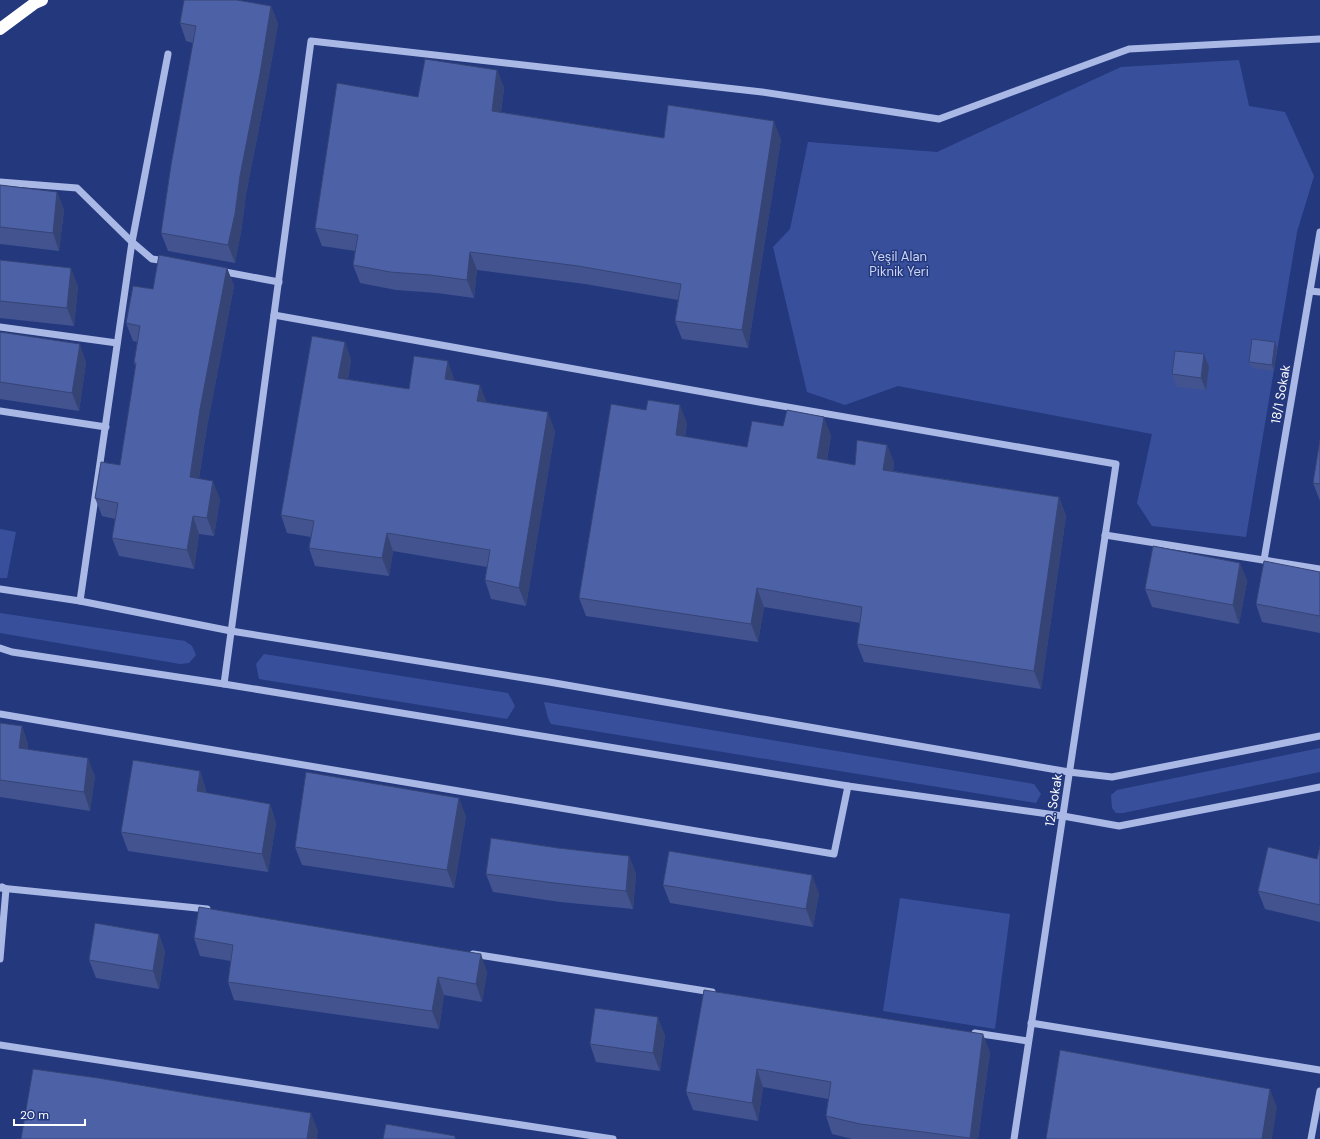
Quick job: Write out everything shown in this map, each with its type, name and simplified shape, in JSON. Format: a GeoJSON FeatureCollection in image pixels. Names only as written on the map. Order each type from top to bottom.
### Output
{"type":"FeatureCollection","features":[{"type":"Feature","properties":{"kind":"highway"},"geometry":{"type":"LineString","coordinates":[[0,29],[35,2],[42,0]]}},
{"type":"Feature","properties":{"kind":"lane"},"geometry":{"type":"LineString","coordinates":[[224,684],[312,41],[762,92],[939,119],[1129,49],[1320,39]]}},
{"type":"Feature","properties":{"kind":"lane"},"geometry":{"type":"LineString","coordinates":[[80,601],[132,242],[168,54]]}},
{"type":"Feature","properties":{"kind":"lane"},"geometry":{"type":"LineString","coordinates":[[0,182],[77,188],[132,242],[152,258],[174,263]]}},
{"type":"Feature","properties":{"kind":"lane","name":"18/1 Sokak"},"geometry":{"type":"LineString","coordinates":[[1264,560],[1320,232]]}},
{"type":"Feature","properties":{"kind":"lane"},"geometry":{"type":"LineString","coordinates":[[212,269],[279,282]]}},
{"type":"Feature","properties":{"kind":"lane"},"geometry":{"type":"LineString","coordinates":[[1310,291],[1320,292]]}},
{"type":"Feature","properties":{"kind":"lane","name":"12. Sokak"},"geometry":{"type":"LineString","coordinates":[[274,315],[767,404],[1116,464],[1014,1139]]}},
{"type":"Feature","properties":{"kind":"lane"},"geometry":{"type":"LineString","coordinates":[[0,327],[117,343]]}},
{"type":"Feature","properties":{"kind":"lane"},"geometry":{"type":"LineString","coordinates":[[0,411],[106,427]]}},
{"type":"Feature","properties":{"kind":"lane"},"geometry":{"type":"LineString","coordinates":[[1105,535],[1320,569]]}},
{"type":"Feature","properties":{"kind":"lane"},"geometry":{"type":"LineString","coordinates":[[0,589],[80,601],[231,631],[549,682],[1069,772],[1112,778],[1320,736]]}},
{"type":"Feature","properties":{"kind":"lane"},"geometry":{"type":"LineString","coordinates":[[0,648],[12,652],[224,684],[848,786],[1063,816],[1119,826],[1320,787]]}},
{"type":"Feature","properties":{"kind":"lane"},"geometry":{"type":"LineString","coordinates":[[0,656],[12,652]]}},
{"type":"Feature","properties":{"kind":"lane"},"geometry":{"type":"LineString","coordinates":[[0,714],[834,854],[848,786]]}},
{"type":"Feature","properties":{"kind":"lane"},"geometry":{"type":"LineString","coordinates":[[0,959],[2,888],[214,910]]}},
{"type":"Feature","properties":{"kind":"lane"},"geometry":{"type":"LineString","coordinates":[[464,952],[722,994]]}},
{"type":"Feature","properties":{"kind":"lane"},"geometry":{"type":"LineString","coordinates":[[1031,1023],[1320,1070]]}},
{"type":"Feature","properties":{"kind":"lane"},"geometry":{"type":"LineString","coordinates":[[966,1031],[1028,1041]]}},
{"type":"Feature","properties":{"kind":"lane"},"geometry":{"type":"LineString","coordinates":[[0,1045],[613,1139]]}},
{"type":"Feature","properties":{"kind":"lane"},"geometry":{"type":"LineString","coordinates":[[1311,1139],[1320,1091]]}},
{"type":"Feature","properties":{"kind":"green space","name":"Yeşil Alan Piknik Yeri"},"geometry":{"type":"Polygon","coordinates":[[[1239,60],[1249,106],[1285,112],[1314,176],[1297,232],[1246,537],[1152,526],[1137,503],[1152,434],[898,386],[845,405],[807,392],[773,247],[790,229],[808,142],[937,152],[1121,67],[1239,60]]]}},
{"type":"Feature","properties":{"kind":"green space"},"geometry":{"type":"Polygon","coordinates":[[[0,529],[16,532],[7,578],[0,578],[0,529]]]}},
{"type":"Feature","properties":{"kind":"green space"},"geometry":{"type":"Polygon","coordinates":[[[0,613],[185,641],[192,646],[196,655],[189,663],[180,664],[0,633],[0,613]]]}},
{"type":"Feature","properties":{"kind":"green space"},"geometry":{"type":"Polygon","coordinates":[[[264,654],[508,693],[515,706],[507,719],[259,679],[256,664],[264,654]]]}},
{"type":"Feature","properties":{"kind":"green space"},"geometry":{"type":"Polygon","coordinates":[[[544,702],[1034,784],[1041,794],[1036,803],[551,724],[544,702]]]}},
{"type":"Feature","properties":{"kind":"green space"},"geometry":{"type":"Polygon","coordinates":[[[1320,748],[1320,772],[1123,813],[1116,813],[1112,808],[1111,795],[1117,790],[1320,748]]]}},
{"type":"Feature","properties":{"kind":"green space"},"geometry":{"type":"Polygon","coordinates":[[[900,898],[1010,914],[995,1029],[883,1011],[900,898]]]}},
{"type":"Feature","properties":{"kind":"building"},"geometry":{"type":"Polygon","coordinates":[[[184,0],[237,0],[271,6],[260,74],[240,176],[235,214],[228,245],[161,233],[171,165],[196,26],[180,23],[184,0]]]}},
{"type":"Feature","properties":{"kind":"building"},"geometry":{"type":"Polygon","coordinates":[[[425,59],[497,70],[492,111],[664,138],[668,105],[774,121],[742,330],[675,321],[681,284],[578,266],[470,252],[467,280],[390,272],[353,265],[358,235],[315,228],[337,83],[418,97],[425,59]]]}},
{"type":"Feature","properties":{"kind":"building"},"geometry":{"type":"Polygon","coordinates":[[[0,185],[57,192],[53,233],[0,227],[0,185]]]}},
{"type":"Feature","properties":{"kind":"building"},"geometry":{"type":"Polygon","coordinates":[[[159,255],[227,268],[200,409],[190,477],[213,481],[207,518],[193,516],[187,550],[112,538],[118,503],[95,498],[101,462],[120,465],[136,363],[134,363],[140,326],[126,323],[133,286],[153,289],[159,255]]]}},
{"type":"Feature","properties":{"kind":"building"},"geometry":{"type":"Polygon","coordinates":[[[0,260],[71,268],[67,308],[0,301],[0,260]]]}},
{"type":"Feature","properties":{"kind":"building"},"geometry":{"type":"Polygon","coordinates":[[[0,332],[80,344],[72,393],[0,382],[0,332]]]}},
{"type":"Feature","properties":{"kind":"building"},"geometry":{"type":"Polygon","coordinates":[[[312,336],[345,342],[338,378],[409,389],[414,356],[448,361],[445,379],[480,385],[477,401],[548,412],[519,588],[485,580],[490,550],[387,533],[382,558],[309,548],[314,521],[281,515],[312,336]]]}},
{"type":"Feature","properties":{"kind":"building"},"geometry":{"type":"Polygon","coordinates":[[[1252,339],[1275,342],[1272,365],[1249,362],[1252,339]]]}},
{"type":"Feature","properties":{"kind":"building"},"geometry":{"type":"Polygon","coordinates":[[[1175,351],[1204,354],[1201,378],[1172,374],[1175,351]]]}},
{"type":"Feature","properties":{"kind":"building"},"geometry":{"type":"Polygon","coordinates":[[[648,400],[680,405],[676,435],[747,447],[752,421],[783,426],[787,410],[824,417],[817,458],[855,465],[857,440],[887,445],[883,470],[1059,497],[1034,671],[857,644],[862,607],[757,588],[751,624],[579,598],[611,404],[646,410],[648,400]]]}},
{"type":"Feature","properties":{"kind":"building"},"geometry":{"type":"Polygon","coordinates":[[[1320,440],[1320,484],[1313,483],[1320,440]]]}},
{"type":"Feature","properties":{"kind":"building"},"geometry":{"type":"Polygon","coordinates":[[[1153,546],[1240,563],[1233,605],[1145,589],[1153,546]]]}},
{"type":"Feature","properties":{"kind":"building"},"geometry":{"type":"Polygon","coordinates":[[[1264,561],[1320,572],[1320,616],[1256,604],[1264,561]]]}},
{"type":"Feature","properties":{"kind":"building"},"geometry":{"type":"Polygon","coordinates":[[[0,723],[22,726],[19,748],[88,758],[84,792],[0,780],[0,723]]]}},
{"type":"Feature","properties":{"kind":"building"},"geometry":{"type":"Polygon","coordinates":[[[133,760],[200,771],[197,791],[270,804],[262,854],[121,832],[133,760]]]}},
{"type":"Feature","properties":{"kind":"building"},"geometry":{"type":"Polygon","coordinates":[[[306,772],[459,798],[447,870],[295,847],[306,772]]]}},
{"type":"Feature","properties":{"kind":"building"},"geometry":{"type":"Polygon","coordinates":[[[491,838],[558,848],[629,856],[626,891],[486,874],[491,838]]]}},
{"type":"Feature","properties":{"kind":"building"},"geometry":{"type":"Polygon","coordinates":[[[1320,846],[1320,905],[1258,891],[1268,847],[1317,859],[1320,846]]]}},
{"type":"Feature","properties":{"kind":"building"},"geometry":{"type":"Polygon","coordinates":[[[669,851],[812,875],[806,909],[663,885],[669,851]]]}},
{"type":"Feature","properties":{"kind":"building"},"geometry":{"type":"Polygon","coordinates":[[[199,907],[481,954],[476,984],[438,977],[432,1011],[228,982],[233,945],[194,938],[199,907]]]}},
{"type":"Feature","properties":{"kind":"building"},"geometry":{"type":"Polygon","coordinates":[[[95,923],[159,934],[153,971],[89,960],[95,923]]]}},
{"type":"Feature","properties":{"kind":"building"},"geometry":{"type":"Polygon","coordinates":[[[704,990],[983,1034],[970,1138],[860,1124],[826,1116],[831,1082],[757,1069],[752,1103],[686,1092],[704,990]]]}},
{"type":"Feature","properties":{"kind":"building"},"geometry":{"type":"Polygon","coordinates":[[[595,1008],[658,1017],[653,1053],[590,1044],[595,1008]]]}},
{"type":"Feature","properties":{"kind":"building"},"geometry":{"type":"Polygon","coordinates":[[[1060,1050],[1270,1089],[1262,1139],[1046,1139],[1060,1050]]]}},
{"type":"Feature","properties":{"kind":"building"},"geometry":{"type":"Polygon","coordinates":[[[33,1069],[98,1078],[311,1113],[307,1139],[21,1139],[33,1069]]]}},
{"type":"Feature","properties":{"kind":"building"},"geometry":{"type":"Polygon","coordinates":[[[386,1124],[455,1136],[455,1139],[383,1139],[386,1124]]]}}]}
